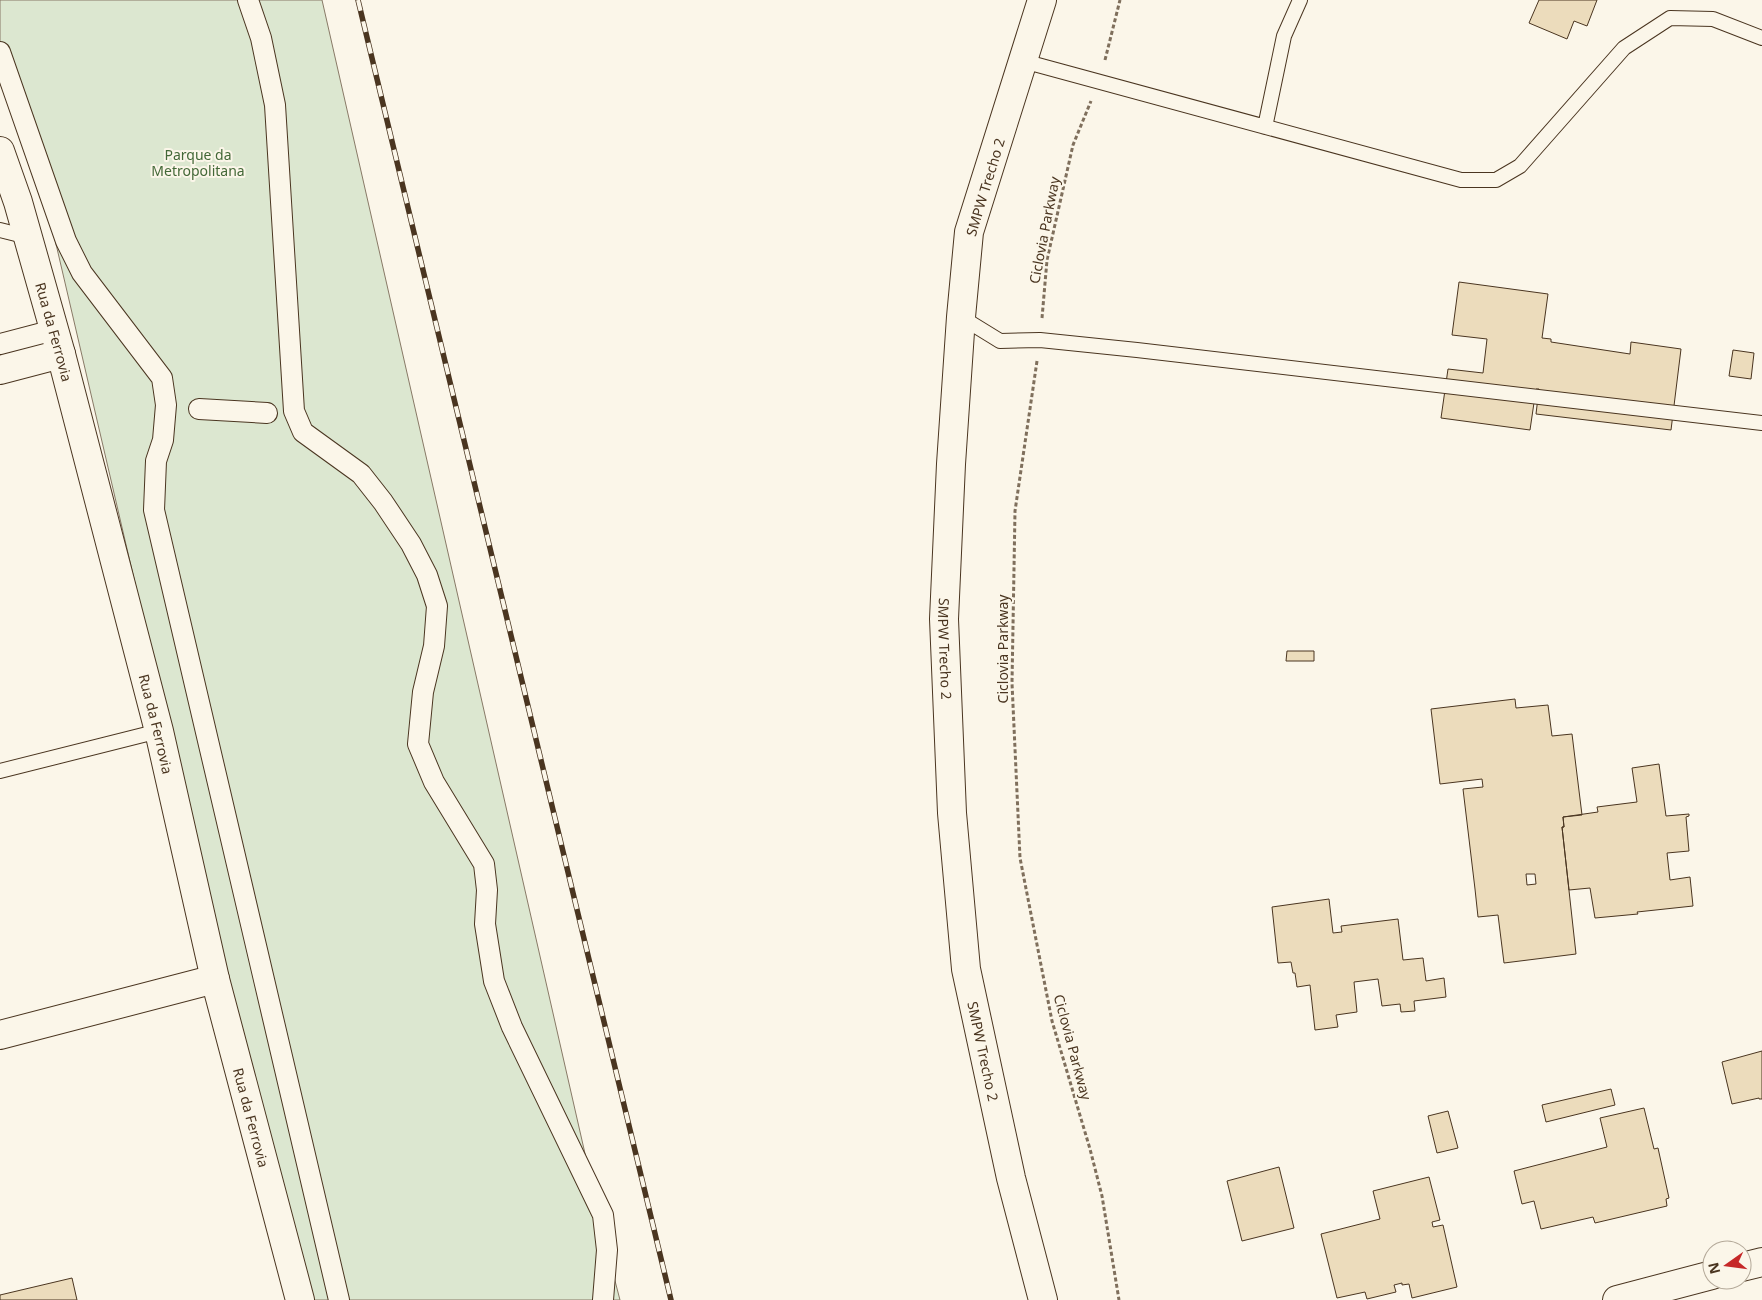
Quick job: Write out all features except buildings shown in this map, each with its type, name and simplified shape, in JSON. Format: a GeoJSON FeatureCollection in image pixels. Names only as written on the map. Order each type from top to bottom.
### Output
{"type":"FeatureCollection","features":[{"type":"Feature","properties":{"kind":"street"},"geometry":{"type":"LineString","coordinates":[[248,0],[261,38],[275,105],[294,411],[303,432],[361,474],[383,502],[411,544],[427,575],[437,606],[434,646],[423,692],[418,744],[434,782],[484,864],[487,890],[485,924],[494,981],[512,1027],[603,1215],[607,1250],[603,1300]]}},
{"type":"Feature","properties":{"kind":"street","name":"SMPW Trecho 2"},"geometry":{"type":"LineString","coordinates":[[1042,0],[969,232],[951,464],[944,619],[952,813],[966,969],[1011,1178],[1043,1300]]}},
{"type":"Feature","properties":{"kind":"street"},"geometry":{"type":"LineString","coordinates":[[0,52],[66,241],[82,273],[162,378],[166,405],[162,440],[156,461],[154,510],[339,1300]]}},
{"type":"Feature","properties":{"kind":"street","name":"Rua da Ferrovia"},"geometry":{"type":"LineString","coordinates":[[0,151],[18,202],[57,342],[159,731],[215,979],[300,1300]]}},
{"type":"Feature","properties":{"kind":"street"},"geometry":{"type":"LineString","coordinates":[[0,344],[57,342]]}},
{"type":"Feature","properties":{"kind":"street"},"geometry":{"type":"LineString","coordinates":[[0,370],[57,342]]}},
{"type":"Feature","properties":{"kind":"street"},"geometry":{"type":"LineString","coordinates":[[199,409],[267,413]]}},
{"type":"Feature","properties":{"kind":"street"},"geometry":{"type":"LineString","coordinates":[[0,1035],[215,979]]}},
{"type":"Feature","properties":{"kind":"street"},"geometry":{"type":"LineString","coordinates":[[1617,1300],[1702,1278]]}},
{"type":"Feature","properties":{"kind":"lane"},"geometry":{"type":"LineString","coordinates":[[1265,128],[1284,36],[1300,0]]}},
{"type":"Feature","properties":{"kind":"lane"},"geometry":{"type":"LineString","coordinates":[[1023,61],[1461,180],[1496,180],[1520,166],[1624,48],[1670,18],[1713,19],[1762,38]]}},
{"type":"Feature","properties":{"kind":"lane"},"geometry":{"type":"LineString","coordinates":[[0,230],[28,237]]}},
{"type":"Feature","properties":{"kind":"lane"},"geometry":{"type":"LineString","coordinates":[[961,317],[1000,341],[1040,340],[1147,351],[1762,423]]}},
{"type":"Feature","properties":{"kind":"lane"},"geometry":{"type":"LineString","coordinates":[[0,771],[159,731]]}},
{"type":"Feature","properties":{"kind":"path","name":"Ciclovia Parkway"},"geometry":{"type":"LineString","coordinates":[[1119,1300],[1102,1196],[1052,1021],[1020,858],[1012,683],[1015,511],[1040,340],[1047,260],[1073,145],[1099,82],[1120,0]]}},
{"type":"Feature","properties":{"kind":"green space","name":"Parque da Metropolitana"},"geometry":{"type":"Polygon","coordinates":[[[0,0],[322,0],[620,1300],[302,1300],[32,141],[0,66],[0,0]]]}},
{"type":"Feature","properties":{"kind":"railway"},"geometry":{"type":"LineString","coordinates":[[358,0],[671,1300]]}}]}
